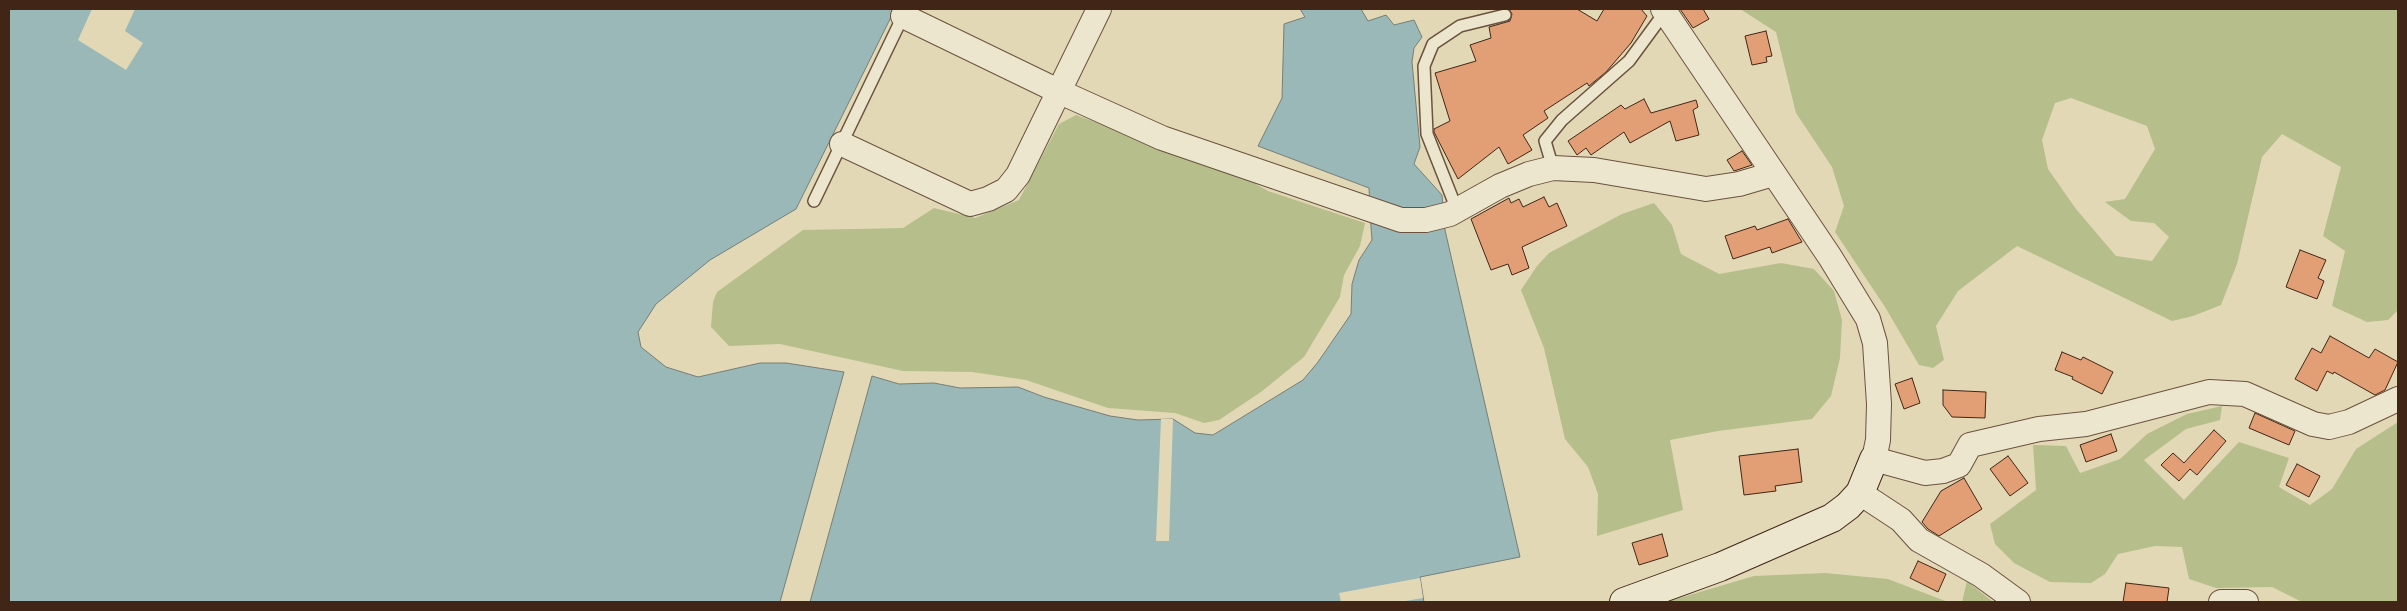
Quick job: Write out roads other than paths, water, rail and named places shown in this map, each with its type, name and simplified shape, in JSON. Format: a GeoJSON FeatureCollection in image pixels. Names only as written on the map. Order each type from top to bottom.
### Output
{"type":"FeatureCollection","features":[{"type":"Feature","properties":{"kind":"street"},"geometry":{"type":"LineString","coordinates":[[842,144],[959,200],[970,204],[988,200],[1014,183],[1099,9]]}},
{"type":"Feature","properties":{"kind":"street"},"geometry":{"type":"LineString","coordinates":[[1624,602],[1720,567],[1832,518],[1848,506],[1860,493],[1874,459],[1878,440],[1878,375],[1875,343],[1868,319],[1830,257],[1664,10]]}},
{"type":"Feature","properties":{"kind":"street"},"geometry":{"type":"LineString","coordinates":[[904,13],[1058,91],[1162,138],[1401,220],[1426,220],[1454,212],[1500,186],[1529,174],[1553,168],[1594,170],[1706,189],[1739,184],[1773,174]]}},
{"type":"Feature","properties":{"kind":"street"},"geometry":{"type":"LineString","coordinates":[[1874,459],[1925,473],[1943,471],[1959,465],[1970,445],[2039,429],[2086,424],[2209,392],[2245,394],[2312,424],[2329,427],[2349,422],[2398,399]]}},
{"type":"Feature","properties":{"kind":"street"},"geometry":{"type":"LineString","coordinates":[[1860,493],[1901,520],[1919,540],[1981,575],[2018,602]]}},
{"type":"Feature","properties":{"kind":"street"},"geometry":{"type":"LineString","coordinates":[[2221,602],[2246,602]]}},
{"type":"Feature","properties":{"kind":"lane"},"geometry":{"type":"LineString","coordinates":[[1553,168],[1545,141],[1562,120],[1630,61],[1664,10]]}},
{"type":"Feature","properties":{"kind":"lane"},"geometry":{"type":"LineString","coordinates":[[814,201],[904,13]]}},
{"type":"Feature","properties":{"kind":"lane"},"geometry":{"type":"LineString","coordinates":[[1454,212],[1427,134],[1424,66],[1433,44],[1460,26],[1505,15]]}},
{"type":"Feature","properties":{"kind":"water"},"geometry":{"type":"Polygon","coordinates":[[[9,9],[895,9],[796,209],[710,260],[656,304],[638,332],[641,347],[666,367],[698,377],[760,363],[786,363],[844,372],[780,602],[9,602],[9,9]]]}},
{"type":"Feature","properties":{"kind":"water"},"geometry":{"type":"Polygon","coordinates":[[[1300,9],[1361,9],[1368,21],[1386,15],[1394,25],[1414,20],[1422,37],[1414,48],[1412,62],[1420,147],[1414,164],[1442,195],[1445,230],[1520,557],[1420,577],[1424,602],[810,602],[872,376],[899,384],[934,383],[960,388],[1018,387],[1044,397],[1110,416],[1138,420],[1173,419],[1195,433],[1213,435],[1303,380],[1318,362],[1351,314],[1352,284],[1359,260],[1372,240],[1369,188],[1258,146],[1282,98],[1284,24],[1305,17],[1300,9]]]}}]}
